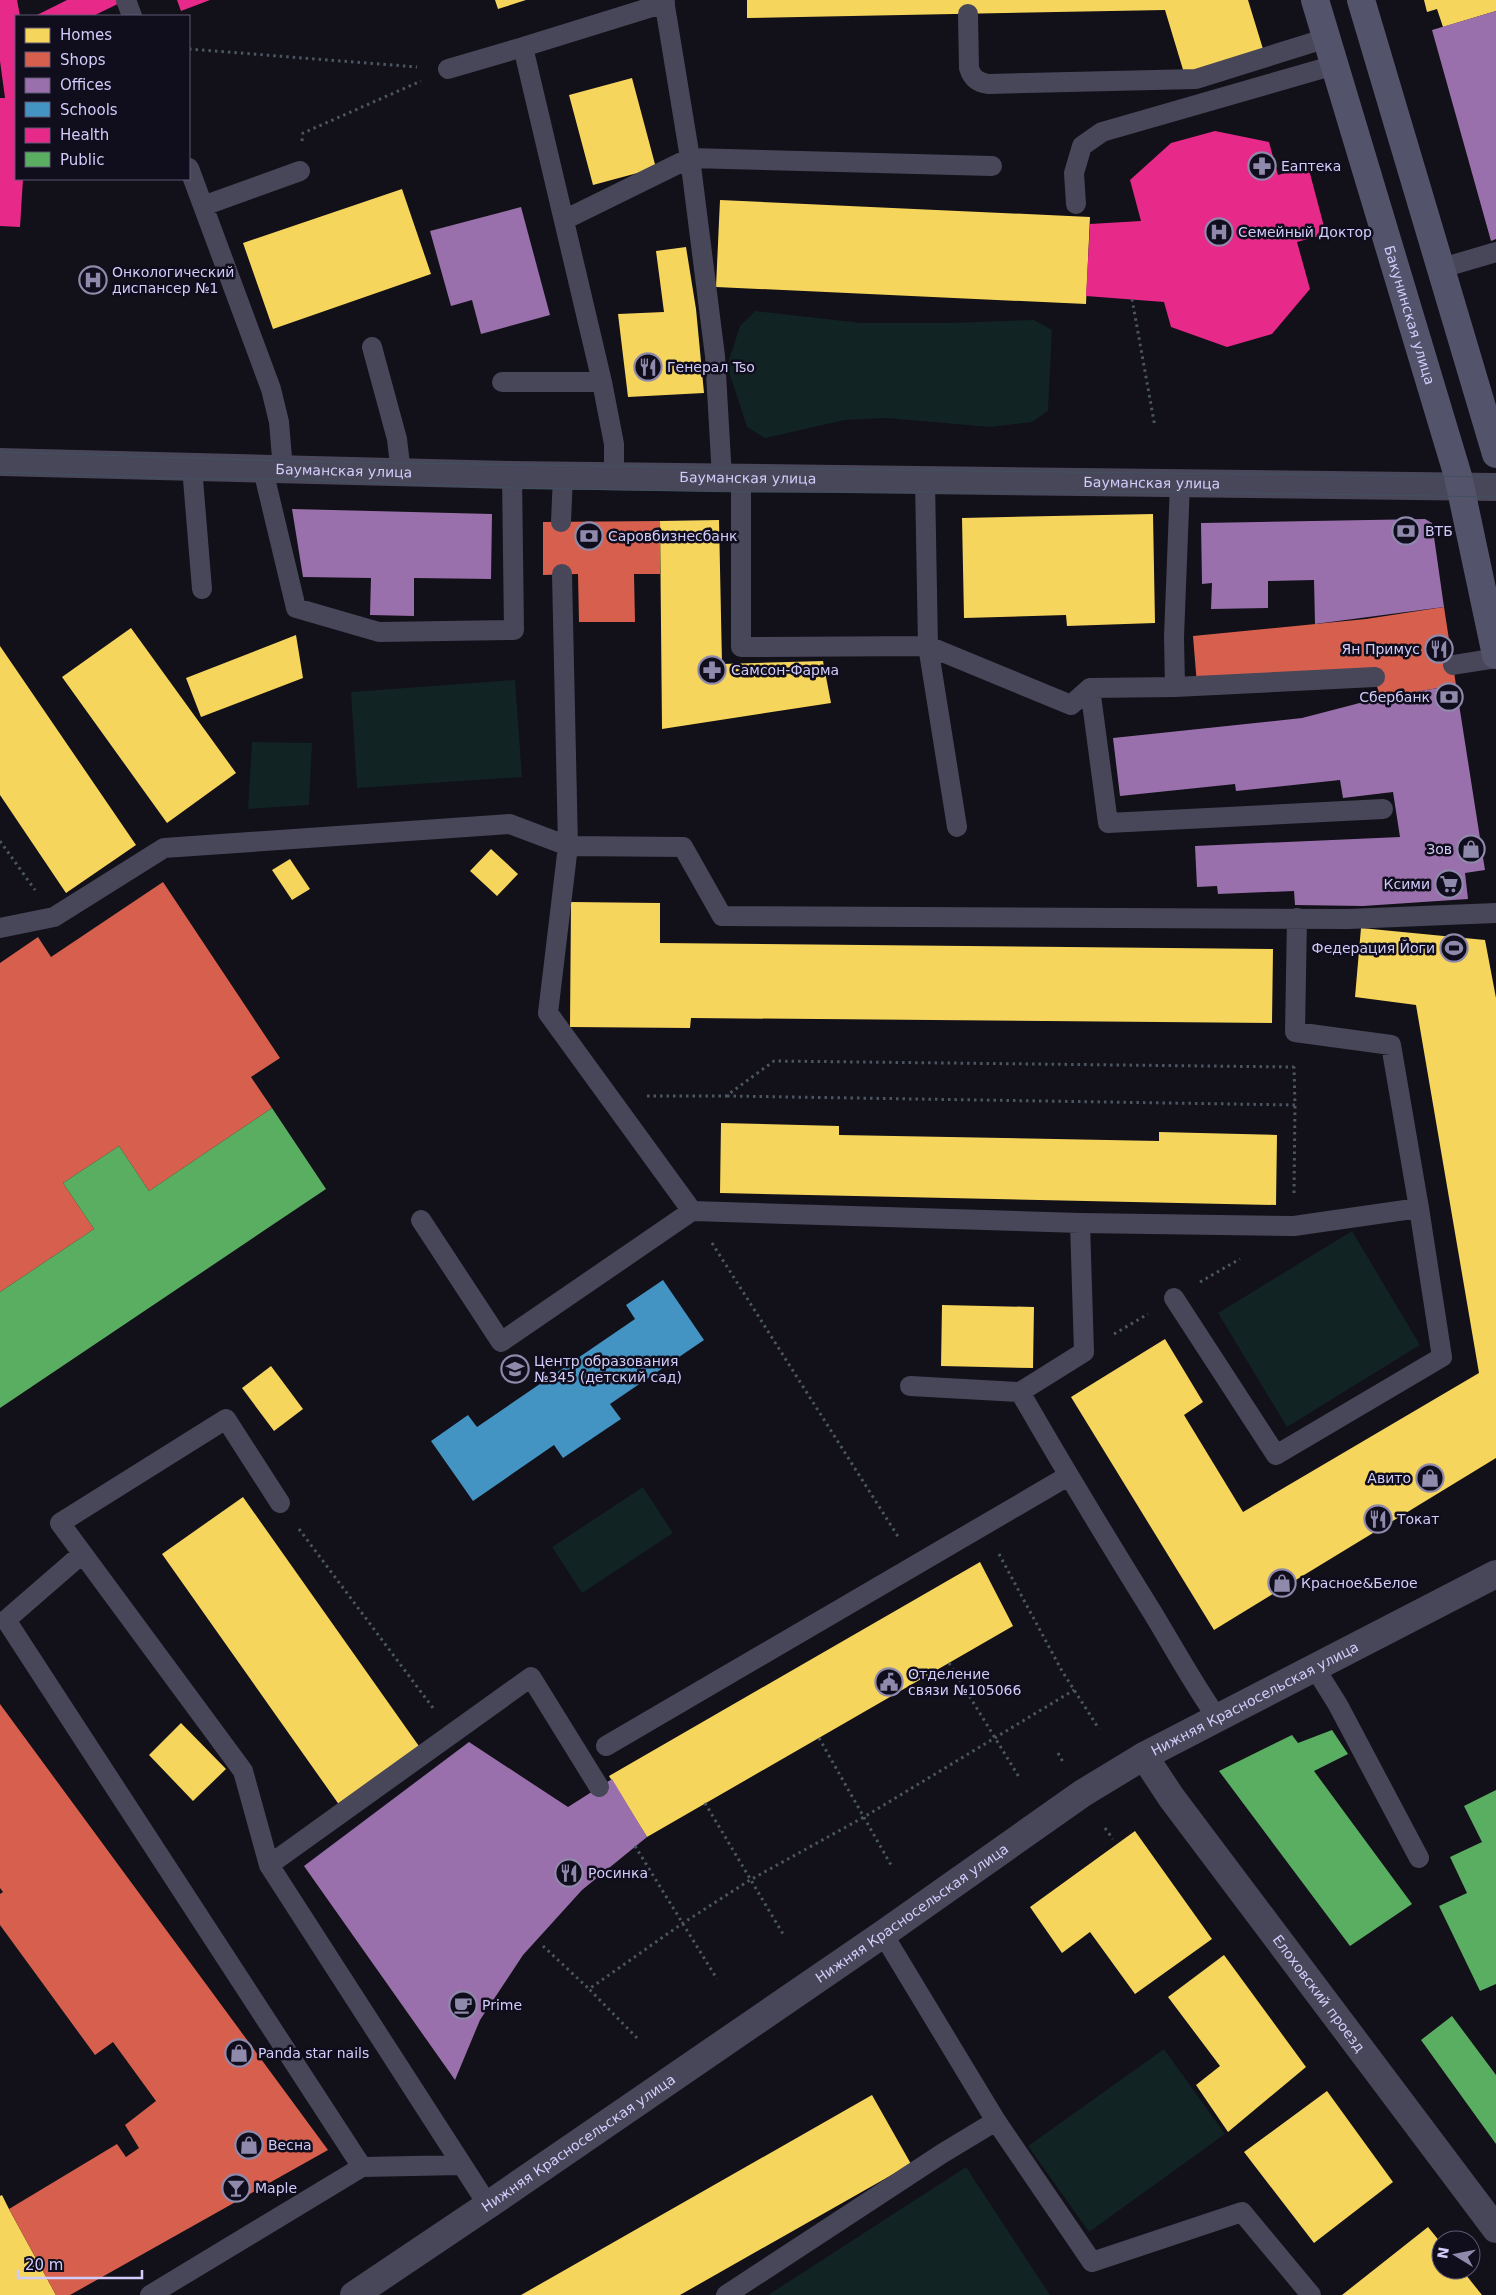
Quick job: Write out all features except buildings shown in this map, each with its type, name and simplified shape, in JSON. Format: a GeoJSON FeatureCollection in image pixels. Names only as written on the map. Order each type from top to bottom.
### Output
{"type":"FeatureCollection","features":[{"type":"Feature","properties":{"kind":"main road","name":"Бакунинская улица"},"geometry":{"type":"LineString","coordinates":[[1315,0],[1460,487],[1496,656]]}},
{"type":"Feature","properties":{"kind":"main road"},"geometry":{"type":"LineString","coordinates":[[1361,0],[1496,454]]}},
{"type":"Feature","properties":{"kind":"street","name":"Бауманская улица"},"geometry":{"type":"LineString","coordinates":[[0,462],[563,476],[1496,487]]}},
{"type":"Feature","properties":{"kind":"street","name":"Нижняя Красносельская улица"},"geometry":{"type":"LineString","coordinates":[[354,2295],[883,1934],[1083,1793],[1144,1756],[1496,1574]]}},
{"type":"Feature","properties":{"kind":"street","name":"Елоховский проезд"},"geometry":{"type":"LineString","coordinates":[[1144,1756],[1177,1805],[1496,2229]]}},
{"type":"Feature","properties":{"kind":"lane"},"geometry":{"type":"LineString","coordinates":[[126,0],[132,15]]}},
{"type":"Feature","properties":{"kind":"lane"},"geometry":{"type":"LineString","coordinates":[[448,69],[665,1],[690,158],[732,478],[741,647],[928,646],[1071,706],[1090,688],[1175,687],[1376,676]]}},
{"type":"Feature","properties":{"kind":"lane"},"geometry":{"type":"LineString","coordinates":[[968,14],[968,68],[971,76],[979,82],[988,84],[1196,79],[1327,38]]}},
{"type":"Feature","properties":{"kind":"lane"},"geometry":{"type":"LineString","coordinates":[[523,47],[602,382],[614,444],[614,476]]}},
{"type":"Feature","properties":{"kind":"lane"},"geometry":{"type":"LineString","coordinates":[[1076,204],[1074,173],[1082,146],[1102,132],[1335,65]]}},
{"type":"Feature","properties":{"kind":"lane"},"geometry":{"type":"LineString","coordinates":[[564,220],[690,158],[992,166]]}},
{"type":"Feature","properties":{"kind":"lane"},"geometry":{"type":"LineString","coordinates":[[190,171],[271,388],[279,422],[273,470],[296,608],[379,632],[514,630],[512,475]]}},
{"type":"Feature","properties":{"kind":"lane"},"geometry":{"type":"LineString","coordinates":[[203,206],[300,171]]}},
{"type":"Feature","properties":{"kind":"lane"},"geometry":{"type":"LineString","coordinates":[[1442,268],[1496,252]]}},
{"type":"Feature","properties":{"kind":"lane"},"geometry":{"type":"LineString","coordinates":[[372,347],[397,439],[401,473]]}},
{"type":"Feature","properties":{"kind":"lane"},"geometry":{"type":"LineString","coordinates":[[502,382],[602,382]]}},
{"type":"Feature","properties":{"kind":"lane"},"geometry":{"type":"LineString","coordinates":[[192,467],[202,589]]}},
{"type":"Feature","properties":{"kind":"lane"},"geometry":{"type":"LineString","coordinates":[[562,522],[563,476]]}},
{"type":"Feature","properties":{"kind":"lane"},"geometry":{"type":"LineString","coordinates":[[924,480],[928,646],[957,827]]}},
{"type":"Feature","properties":{"kind":"lane"},"geometry":{"type":"LineString","coordinates":[[1175,687],[1174,637],[1180,483]]}},
{"type":"Feature","properties":{"kind":"lane"},"geometry":{"type":"LineString","coordinates":[[562,574],[568,846],[548,1013],[692,1211]]}},
{"type":"Feature","properties":{"kind":"lane"},"geometry":{"type":"LineString","coordinates":[[1453,665],[1496,656]]}},
{"type":"Feature","properties":{"kind":"lane"},"geometry":{"type":"LineString","coordinates":[[1090,688],[1108,823],[1383,809]]}},
{"type":"Feature","properties":{"kind":"lane"},"geometry":{"type":"LineString","coordinates":[[0,928],[54,917],[164,848],[510,824],[568,846],[683,847],[722,916],[1348,919],[1496,913]]}},
{"type":"Feature","properties":{"kind":"lane"},"geometry":{"type":"LineString","coordinates":[[1174,1298],[1276,1454],[1442,1357],[1391,1045],[1294,1032],[1297,918]]}},
{"type":"Feature","properties":{"kind":"lane"},"geometry":{"type":"LineString","coordinates":[[421,1220],[501,1342],[692,1211],[1080,1223],[1294,1226],[1419,1208]]}},
{"type":"Feature","properties":{"kind":"lane"},"geometry":{"type":"LineString","coordinates":[[910,1386],[1020,1392],[1084,1352],[1080,1223]]}},
{"type":"Feature","properties":{"kind":"lane"},"geometry":{"type":"LineString","coordinates":[[1020,1392],[1068,1476],[1166,1635],[1192,1682],[1218,1719]]}},
{"type":"Feature","properties":{"kind":"lane"},"geometry":{"type":"LineString","coordinates":[[280,1503],[226,1419],[60,1523],[244,1771],[270,1865],[488,2205]]}},
{"type":"Feature","properties":{"kind":"lane"},"geometry":{"type":"LineString","coordinates":[[606,1746],[917,1566],[1068,1476]]}},
{"type":"Feature","properties":{"kind":"lane"},"geometry":{"type":"LineString","coordinates":[[82,1554],[6,1620],[362,2167]]}},
{"type":"Feature","properties":{"kind":"lane"},"geometry":{"type":"LineString","coordinates":[[1315,1668],[1338,1704],[1419,1858]]}},
{"type":"Feature","properties":{"kind":"lane"},"geometry":{"type":"LineString","coordinates":[[270,1865],[531,1677],[599,1787]]}},
{"type":"Feature","properties":{"kind":"lane"},"geometry":{"type":"LineString","coordinates":[[883,1934],[996,2121],[1092,2262],[1242,2212],[1311,2295]]}},
{"type":"Feature","properties":{"kind":"lane"},"geometry":{"type":"LineString","coordinates":[[726,2295],[942,2153],[996,2121]]}},
{"type":"Feature","properties":{"kind":"lane"},"geometry":{"type":"LineString","coordinates":[[150,2295],[362,2167],[462,2165]]}},
{"type":"Feature","properties":{"kind":"path"},"geometry":{"type":"LineString","coordinates":[[190,49],[448,69]]}},
{"type":"Feature","properties":{"kind":"path"},"geometry":{"type":"LineString","coordinates":[[300,171],[303,133],[448,69]]}},
{"type":"Feature","properties":{"kind":"path"},"geometry":{"type":"LineString","coordinates":[[1132,299],[1155,427]]}},
{"type":"Feature","properties":{"kind":"path"},"geometry":{"type":"LineString","coordinates":[[0,841],[54,917]]}},
{"type":"Feature","properties":{"kind":"path"},"geometry":{"type":"LineString","coordinates":[[606,1095],[1295,1105],[1294,1032]]}},
{"type":"Feature","properties":{"kind":"path"},"geometry":{"type":"LineString","coordinates":[[726,1096],[774,1061],[1294,1067]]}},
{"type":"Feature","properties":{"kind":"path"},"geometry":{"type":"LineString","coordinates":[[692,1211],[917,1566]]}},
{"type":"Feature","properties":{"kind":"path"},"geometry":{"type":"LineString","coordinates":[[280,1503],[452,1735]]}},
{"type":"Feature","properties":{"kind":"path"},"geometry":{"type":"LineString","coordinates":[[984,1526],[1074,1690],[1099,1729]]}},
{"type":"Feature","properties":{"kind":"path"},"geometry":{"type":"LineString","coordinates":[[949,1663],[1019,1777]]}},
{"type":"Feature","properties":{"kind":"path"},"geometry":{"type":"LineString","coordinates":[[589,1989],[683,1923],[750,1880],[864,1817],[1074,1690]]}},
{"type":"Feature","properties":{"kind":"path"},"geometry":{"type":"LineString","coordinates":[[820,1738],[891,1865]]}},
{"type":"Feature","properties":{"kind":"path"},"geometry":{"type":"LineString","coordinates":[[1058,1753],[1064,1763]]}},
{"type":"Feature","properties":{"kind":"path"},"geometry":{"type":"LineString","coordinates":[[705,1803],[783,1934]]}},
{"type":"Feature","properties":{"kind":"path"},"geometry":{"type":"LineString","coordinates":[[1105,1828],[1112,1839]]}},
{"type":"Feature","properties":{"kind":"path"},"geometry":{"type":"LineString","coordinates":[[636,1846],[717,1979]]}},
{"type":"Feature","properties":{"kind":"path"},"geometry":{"type":"LineString","coordinates":[[543,1946],[637,2038]]}},
{"type":"Feature","properties":{"kind":"shaded area"},"geometry":{"type":"Polygon","coordinates":[[[755,311],[862,323],[1034,320],[1052,330],[1048,411],[1032,422],[990,427],[886,418],[845,420],[765,438],[747,427],[727,366],[740,326],[755,311]]]}},
{"type":"Feature","properties":{"kind":"shaded area"},"geometry":{"type":"Polygon","coordinates":[[[515,680],[522,777],[357,788],[351,692],[515,680]]]}},
{"type":"Feature","properties":{"kind":"shaded area"},"geometry":{"type":"Polygon","coordinates":[[[252,742],[312,743],[309,805],[248,809],[252,742]]]}},
{"type":"Feature","properties":{"kind":"shaded area"},"geometry":{"type":"Polygon","coordinates":[[[1352,1231],[1420,1345],[1287,1427],[1218,1313],[1352,1231]]]}},
{"type":"Feature","properties":{"kind":"shaded area"},"geometry":{"type":"Polygon","coordinates":[[[643,1487],[673,1533],[582,1593],[552,1547],[643,1487]]]}},
{"type":"Feature","properties":{"kind":"shaded area"},"geometry":{"type":"Polygon","coordinates":[[[1164,2049],[1225,2134],[1089,2232],[1028,2146],[1164,2049]]]}},
{"type":"Feature","properties":{"kind":"shaded area"},"geometry":{"type":"Polygon","coordinates":[[[966,2167],[1050,2295],[768,2295],[966,2167]]]}},
{"type":"Feature","properties":{"kind":"tram line"},"geometry":{"type":"LineString","coordinates":[[0,452],[284,461],[1496,477]]}},
{"type":"Feature","properties":{"kind":"tram line"},"geometry":{"type":"LineString","coordinates":[[0,472],[193,479],[285,479],[512,488],[741,492],[1180,492],[1496,497]]}},
{"type":"Feature","properties":{"kind":"place","name":"Еаптека"},"geometry":{"type":"Point","coordinates":[1262,166]}},
{"type":"Feature","properties":{"kind":"place","name":"Семейный Доктор"},"geometry":{"type":"Point","coordinates":[1219,232]}},
{"type":"Feature","properties":{"kind":"place","name":"Онкологический диспансер №1"},"geometry":{"type":"Point","coordinates":[93,280]}},
{"type":"Feature","properties":{"kind":"place","name":"Генерал Tso"},"geometry":{"type":"Point","coordinates":[648,367]}},
{"type":"Feature","properties":{"kind":"place","name":"ВТБ"},"geometry":{"type":"Point","coordinates":[1406,531]}},
{"type":"Feature","properties":{"kind":"place","name":"Саровбизнесбанк"},"geometry":{"type":"Point","coordinates":[589,536]}},
{"type":"Feature","properties":{"kind":"place","name":"Ян Примус"},"geometry":{"type":"Point","coordinates":[1439,649]}},
{"type":"Feature","properties":{"kind":"place","name":"Самсон-Фарма"},"geometry":{"type":"Point","coordinates":[712,670]}},
{"type":"Feature","properties":{"kind":"place","name":"Сбербанк"},"geometry":{"type":"Point","coordinates":[1449,697]}},
{"type":"Feature","properties":{"kind":"place","name":"Зов"},"geometry":{"type":"Point","coordinates":[1471,849]}},
{"type":"Feature","properties":{"kind":"place","name":"Ксими"},"geometry":{"type":"Point","coordinates":[1449,884]}},
{"type":"Feature","properties":{"kind":"place","name":"Федерация Йоги"},"geometry":{"type":"Point","coordinates":[1454,948]}},
{"type":"Feature","properties":{"kind":"place","name":"Центр образования №345 (детский сад)"},"geometry":{"type":"Point","coordinates":[515,1369]}},
{"type":"Feature","properties":{"kind":"place","name":"Авито"},"geometry":{"type":"Point","coordinates":[1430,1478]}},
{"type":"Feature","properties":{"kind":"place","name":"Токат"},"geometry":{"type":"Point","coordinates":[1378,1519]}},
{"type":"Feature","properties":{"kind":"place","name":"Красное&Белое"},"geometry":{"type":"Point","coordinates":[1282,1583]}},
{"type":"Feature","properties":{"kind":"place","name":"Отделение связи №105066"},"geometry":{"type":"Point","coordinates":[889,1682]}},
{"type":"Feature","properties":{"kind":"place","name":"Росинка"},"geometry":{"type":"Point","coordinates":[569,1873]}},
{"type":"Feature","properties":{"kind":"place","name":"Prime"},"geometry":{"type":"Point","coordinates":[463,2005]}},
{"type":"Feature","properties":{"kind":"place","name":"Panda star nails"},"geometry":{"type":"Point","coordinates":[239,2053]}},
{"type":"Feature","properties":{"kind":"place","name":"Весна"},"geometry":{"type":"Point","coordinates":[249,2145]}},
{"type":"Feature","properties":{"kind":"place","name":"Maple"},"geometry":{"type":"Point","coordinates":[236,2188]}}]}
